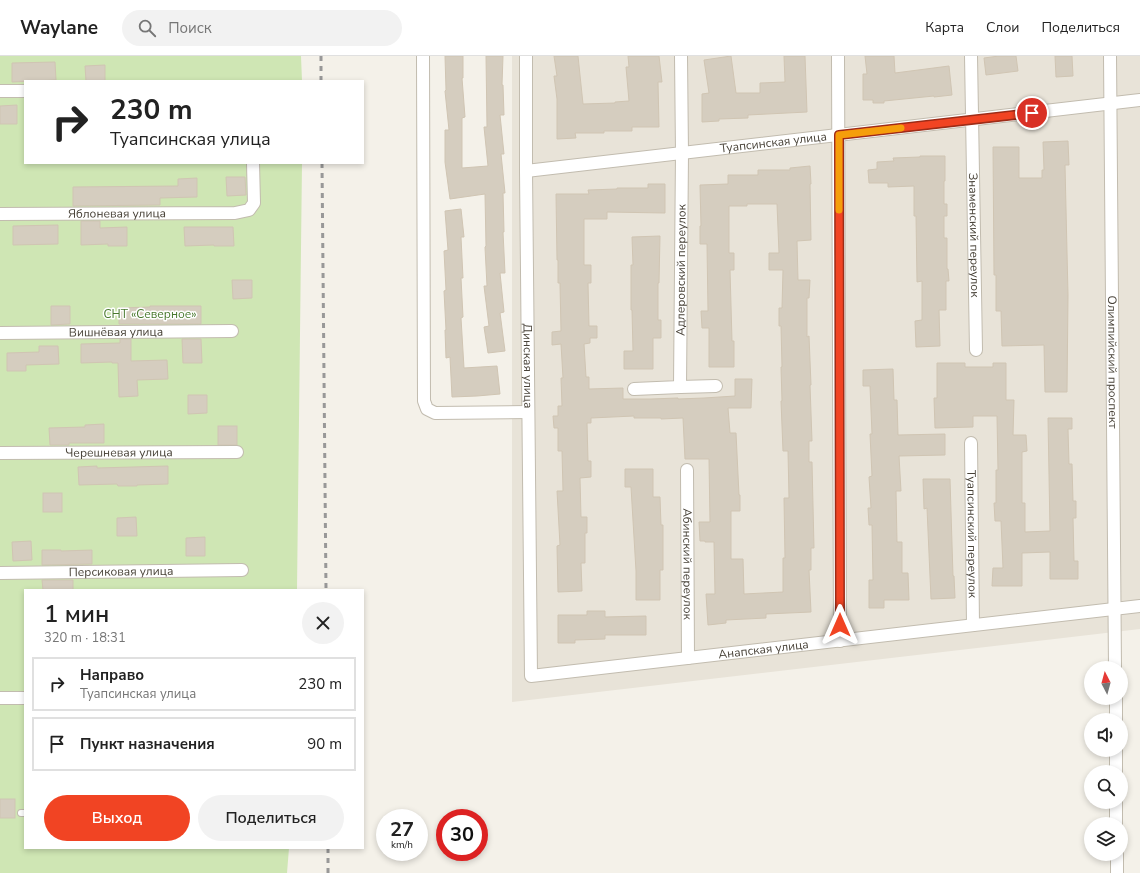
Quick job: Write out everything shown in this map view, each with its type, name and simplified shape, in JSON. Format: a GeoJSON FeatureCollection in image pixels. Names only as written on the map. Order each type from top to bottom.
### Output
{"type":"FeatureCollection","features":[{"type":"Feature","properties":{"kind":"street"},"geometry":{"type":"LineString","coordinates":[[423,56],[424,401],[426,409],[435,413],[528,412]]}},
{"type":"Feature","properties":{"kind":"street","name":"Динская улица"},"geometry":{"type":"LineString","coordinates":[[526,56],[531,676]]}},
{"type":"Feature","properties":{"kind":"street","name":"Адлеровский переулок"},"geometry":{"type":"LineString","coordinates":[[680,387],[682,153],[681,56]]}},
{"type":"Feature","properties":{"kind":"street"},"geometry":{"type":"LineString","coordinates":[[838,56],[840,641]]}},
{"type":"Feature","properties":{"kind":"street","name":"Знаменский переулок"},"geometry":{"type":"LineString","coordinates":[[970,56],[976,350]]}},
{"type":"Feature","properties":{"kind":"street","name":"Олимпийский проспект"},"geometry":{"type":"LineString","coordinates":[[1110,56],[1115,661]]}},
{"type":"Feature","properties":{"kind":"street"},"geometry":{"type":"LineString","coordinates":[[0,91],[24,91]]}},
{"type":"Feature","properties":{"kind":"street","name":"Туапсинская улица"},"geometry":{"type":"LineString","coordinates":[[526,171],[1140,100]]}},
{"type":"Feature","properties":{"kind":"street","name":"Яблоневая улица"},"geometry":{"type":"LineString","coordinates":[[0,214],[235,213],[249,210],[254,203],[253,164]]}},
{"type":"Feature","properties":{"kind":"street","name":"Вишнёвая улица"},"geometry":{"type":"LineString","coordinates":[[0,333],[232,331]]}},
{"type":"Feature","properties":{"kind":"street"},"geometry":{"type":"LineString","coordinates":[[634,389],[716,386]]}},
{"type":"Feature","properties":{"kind":"street","name":"Туапсинский переулок"},"geometry":{"type":"LineString","coordinates":[[971,443],[973,625]]}},
{"type":"Feature","properties":{"kind":"street","name":"Черешневая улица"},"geometry":{"type":"LineString","coordinates":[[0,453],[237,452]]}},
{"type":"Feature","properties":{"kind":"street","name":"Абинский переулок"},"geometry":{"type":"LineString","coordinates":[[687,470],[688,658]]}},
{"type":"Feature","properties":{"kind":"street","name":"Персиковая улица"},"geometry":{"type":"LineString","coordinates":[[0,573],[242,570]]}},
{"type":"Feature","properties":{"kind":"street","name":"Анапская улица"},"geometry":{"type":"LineString","coordinates":[[531,676],[1140,606]]}},
{"type":"Feature","properties":{"kind":"street"},"geometry":{"type":"LineString","coordinates":[[0,698],[24,698]]}},
{"type":"Feature","properties":{"kind":"street"},"geometry":{"type":"LineString","coordinates":[[1117,861],[1117,873]]}},
{"type":"Feature","properties":{"kind":"shaded area"},"geometry":{"type":"Polygon","coordinates":[[[512,56],[1140,56],[1140,629],[512,702],[512,56]]]}},
{"type":"Feature","properties":{"kind":"green space","name":"СНТ «Северное»"},"geometry":{"type":"Polygon","coordinates":[[[0,56],[301,56],[302,80],[24,80],[24,164],[302,164],[297,589],[24,589],[24,849],[289,849],[287,873],[0,873],[0,56]]]}},
{"type":"Feature","properties":{"kind":"building"},"geometry":{"type":"Polygon","coordinates":[[[445,56],[463,56],[462,78],[465,117],[462,118],[462,168],[488,166],[484,127],[487,127],[486,56],[503,56],[502,85],[504,115],[500,115],[504,154],[501,154],[505,193],[503,193],[503,232],[505,273],[500,273],[504,312],[500,313],[505,351],[488,353],[484,327],[489,326],[484,286],[487,286],[485,194],[450,199],[445,162],[445,130],[449,130],[445,91],[445,56]]]}},
{"type":"Feature","properties":{"kind":"building"},"geometry":{"type":"Polygon","coordinates":[[[554,56],[578,56],[583,104],[629,101],[626,67],[629,67],[628,56],[659,56],[662,82],[658,82],[659,127],[632,127],[632,131],[604,131],[604,133],[575,133],[576,138],[557,139],[557,99],[554,76],[557,76],[554,56]]]}},
{"type":"Feature","properties":{"kind":"building"},"geometry":{"type":"Polygon","coordinates":[[[731,56],[736,93],[760,93],[760,83],[785,82],[784,56],[805,56],[807,112],[748,115],[748,118],[719,119],[719,121],[702,122],[702,94],[709,93],[704,60],[731,56]]]}},
{"type":"Feature","properties":{"kind":"building"},"geometry":{"type":"Polygon","coordinates":[[[865,56],[894,56],[895,73],[949,66],[952,95],[884,101],[884,103],[873,103],[873,100],[863,100],[863,74],[867,74],[865,56]]]}},
{"type":"Feature","properties":{"kind":"building"},"geometry":{"type":"Polygon","coordinates":[[[1016,56],[1018,71],[986,75],[984,58],[1016,56]]]}},
{"type":"Feature","properties":{"kind":"building"},"geometry":{"type":"Polygon","coordinates":[[[1055,56],[1072,56],[1073,76],[1056,77],[1055,56]]]}},
{"type":"Feature","properties":{"kind":"building"},"geometry":{"type":"Polygon","coordinates":[[[55,62],[56,80],[24,80],[24,81],[12,82],[12,63],[55,62]]]}},
{"type":"Feature","properties":{"kind":"building"},"geometry":{"type":"Polygon","coordinates":[[[105,65],[105,80],[86,80],[85,66],[105,65]]]}},
{"type":"Feature","properties":{"kind":"building"},"geometry":{"type":"Polygon","coordinates":[[[17,105],[17,124],[0,124],[0,106],[17,105]]]}},
{"type":"Feature","properties":{"kind":"building"},"geometry":{"type":"Polygon","coordinates":[[[1068,141],[1069,165],[1065,165],[1068,295],[1067,392],[1045,392],[1044,345],[1002,346],[1001,311],[996,311],[996,275],[994,275],[993,147],[1019,147],[1019,178],[1042,178],[1042,170],[1044,170],[1043,142],[1068,141]]]}},
{"type":"Feature","properties":{"kind":"building"},"geometry":{"type":"Polygon","coordinates":[[[945,156],[944,204],[947,204],[947,216],[944,216],[944,238],[947,238],[947,269],[949,281],[946,281],[946,310],[939,310],[940,346],[916,347],[915,321],[922,320],[922,281],[917,282],[914,186],[888,187],[888,183],[869,183],[868,170],[877,169],[877,162],[894,161],[893,158],[945,156]]]}},
{"type":"Feature","properties":{"kind":"building"},"geometry":{"type":"Polygon","coordinates":[[[810,166],[811,240],[797,241],[798,280],[810,280],[809,298],[807,298],[807,337],[809,336],[811,385],[812,441],[809,441],[809,462],[812,462],[814,548],[811,548],[811,570],[809,570],[811,612],[766,614],[766,618],[726,620],[726,623],[708,625],[706,594],[715,594],[714,542],[700,541],[699,522],[710,522],[709,459],[685,459],[683,418],[634,418],[634,416],[591,418],[591,423],[587,423],[588,461],[591,461],[591,477],[580,478],[581,517],[587,517],[587,533],[585,533],[585,563],[581,563],[582,591],[558,592],[557,546],[560,545],[557,491],[563,491],[562,451],[558,451],[558,428],[554,428],[553,416],[558,416],[558,406],[562,406],[561,378],[563,378],[561,344],[552,345],[552,332],[561,331],[560,283],[558,283],[557,260],[556,194],[589,194],[588,190],[648,188],[648,184],[665,184],[665,213],[607,212],[607,219],[584,219],[584,265],[591,265],[591,283],[588,283],[589,326],[597,326],[597,338],[590,338],[590,343],[584,344],[586,377],[589,377],[589,389],[623,388],[623,399],[704,398],[735,396],[735,379],[752,379],[751,408],[728,408],[730,433],[736,433],[740,495],[740,511],[731,511],[731,559],[743,559],[744,594],[783,592],[783,558],[785,558],[784,498],[789,498],[788,451],[783,451],[781,326],[779,326],[779,308],[782,308],[783,270],[769,270],[769,253],[779,253],[777,204],[747,204],[747,206],[729,206],[729,253],[734,253],[734,270],[730,270],[734,367],[709,367],[709,328],[702,328],[701,311],[708,311],[707,244],[700,244],[700,185],[728,184],[728,175],[758,175],[758,170],[790,170],[790,168],[810,166]]]}},
{"type":"Feature","properties":{"kind":"building"},"geometry":{"type":"Polygon","coordinates":[[[226,177],[245,177],[246,195],[227,196],[226,177]]]}},
{"type":"Feature","properties":{"kind":"building"},"geometry":{"type":"Polygon","coordinates":[[[197,178],[197,197],[160,198],[160,205],[73,206],[73,187],[178,186],[178,179],[197,178]]]}},
{"type":"Feature","properties":{"kind":"building"},"geometry":{"type":"Polygon","coordinates":[[[461,209],[464,237],[461,237],[463,317],[461,318],[464,368],[497,366],[500,394],[452,397],[450,357],[446,358],[444,291],[446,290],[444,251],[448,250],[445,211],[461,209]]]}},
{"type":"Feature","properties":{"kind":"building"},"geometry":{"type":"Polygon","coordinates":[[[81,221],[100,221],[100,228],[127,227],[127,246],[108,246],[108,244],[81,245],[81,221]]]}},
{"type":"Feature","properties":{"kind":"building"},"geometry":{"type":"Polygon","coordinates":[[[58,225],[58,244],[13,245],[13,226],[58,225]]]}},
{"type":"Feature","properties":{"kind":"building"},"geometry":{"type":"Polygon","coordinates":[[[184,227],[233,227],[234,246],[185,246],[184,227]]]}},
{"type":"Feature","properties":{"kind":"building"},"geometry":{"type":"Polygon","coordinates":[[[660,236],[658,320],[661,320],[661,338],[653,338],[653,369],[624,369],[624,351],[633,351],[631,310],[631,265],[633,265],[632,237],[660,236]]]}},
{"type":"Feature","properties":{"kind":"building"},"geometry":{"type":"Polygon","coordinates":[[[232,280],[252,280],[252,298],[233,299],[232,280]]]}},
{"type":"Feature","properties":{"kind":"building"},"geometry":{"type":"Polygon","coordinates":[[[51,306],[70,306],[70,324],[51,325],[51,306]]]}},
{"type":"Feature","properties":{"kind":"building"},"geometry":{"type":"Polygon","coordinates":[[[150,306],[201,306],[201,324],[119,324],[119,308],[150,306]]]}},
{"type":"Feature","properties":{"kind":"building"},"geometry":{"type":"Polygon","coordinates":[[[120,339],[131,339],[131,361],[167,360],[168,379],[137,380],[138,396],[119,397],[118,363],[81,363],[81,344],[120,343],[120,339]]]}},
{"type":"Feature","properties":{"kind":"building"},"geometry":{"type":"Polygon","coordinates":[[[182,339],[201,339],[202,363],[183,363],[182,339]]]}},
{"type":"Feature","properties":{"kind":"building"},"geometry":{"type":"Polygon","coordinates":[[[39,346],[58,346],[59,364],[26,365],[26,371],[7,371],[7,353],[39,352],[39,346]]]}},
{"type":"Feature","properties":{"kind":"building"},"geometry":{"type":"Polygon","coordinates":[[[937,363],[965,363],[965,367],[993,367],[993,363],[1006,363],[1006,400],[1014,400],[1013,435],[1026,435],[1027,451],[1022,452],[1022,503],[1025,503],[1025,532],[1050,531],[1048,418],[1072,418],[1072,429],[1068,429],[1069,464],[1072,464],[1073,501],[1076,501],[1076,518],[1073,518],[1074,561],[1078,561],[1078,579],[1050,579],[1050,552],[1022,553],[1022,586],[992,586],[993,568],[1003,568],[1001,521],[995,521],[994,503],[996,503],[996,470],[998,470],[997,416],[973,416],[973,427],[935,428],[934,398],[937,398],[937,363]]]}},
{"type":"Feature","properties":{"kind":"building"},"geometry":{"type":"Polygon","coordinates":[[[893,369],[894,400],[897,400],[898,435],[945,434],[945,455],[899,456],[901,491],[896,491],[897,542],[902,542],[902,573],[908,573],[909,600],[884,600],[884,608],[869,608],[869,580],[873,580],[872,525],[869,525],[868,508],[871,508],[869,477],[872,476],[870,434],[872,434],[870,386],[863,386],[863,370],[893,369]]]}},
{"type":"Feature","properties":{"kind":"building"},"geometry":{"type":"Polygon","coordinates":[[[188,395],[207,395],[207,413],[188,414],[188,395]]]}},
{"type":"Feature","properties":{"kind":"building"},"geometry":{"type":"Polygon","coordinates":[[[104,424],[104,443],[69,443],[69,445],[50,445],[49,428],[85,427],[85,425],[104,424]]]}},
{"type":"Feature","properties":{"kind":"building"},"geometry":{"type":"Polygon","coordinates":[[[218,426],[237,426],[237,445],[218,445],[218,426]]]}},
{"type":"Feature","properties":{"kind":"building"},"geometry":{"type":"Polygon","coordinates":[[[97,466],[97,468],[168,466],[168,484],[137,486],[118,486],[117,484],[79,485],[78,467],[97,466]]]}},
{"type":"Feature","properties":{"kind":"building"},"geometry":{"type":"Polygon","coordinates":[[[625,469],[653,469],[653,497],[660,497],[661,525],[663,525],[663,570],[660,570],[660,600],[636,600],[636,571],[631,487],[625,487],[625,469]]]}},
{"type":"Feature","properties":{"kind":"building"},"geometry":{"type":"Polygon","coordinates":[[[923,479],[950,479],[955,598],[931,599],[927,508],[924,509],[923,479]]]}},
{"type":"Feature","properties":{"kind":"building"},"geometry":{"type":"Polygon","coordinates":[[[43,493],[62,493],[62,512],[43,512],[43,493]]]}},
{"type":"Feature","properties":{"kind":"building"},"geometry":{"type":"Polygon","coordinates":[[[136,517],[137,536],[117,536],[117,518],[136,517]]]}},
{"type":"Feature","properties":{"kind":"building"},"geometry":{"type":"Polygon","coordinates":[[[205,537],[205,556],[186,556],[186,538],[205,537]]]}},
{"type":"Feature","properties":{"kind":"building"},"geometry":{"type":"Polygon","coordinates":[[[31,541],[32,560],[13,561],[12,542],[31,541]]]}},
{"type":"Feature","properties":{"kind":"building"},"geometry":{"type":"Polygon","coordinates":[[[42,550],[92,550],[92,564],[42,565],[42,550]]]}},
{"type":"Feature","properties":{"kind":"building"},"geometry":{"type":"Polygon","coordinates":[[[42,580],[73,580],[73,589],[43,589],[42,580]]]}},
{"type":"Feature","properties":{"kind":"building"},"geometry":{"type":"Polygon","coordinates":[[[587,611],[605,611],[605,617],[646,616],[646,635],[605,635],[605,639],[575,640],[575,643],[558,643],[558,615],[587,615],[587,611]]]}},
{"type":"Feature","properties":{"kind":"building"},"geometry":{"type":"Polygon","coordinates":[[[0,799],[15,799],[15,818],[0,818],[0,799]]]}},
{"type":"Feature","properties":{"kind":"railway"},"geometry":{"type":"LineString","coordinates":[[321,56],[321,80]]}},
{"type":"Feature","properties":{"kind":"railway"},"geometry":{"type":"LineString","coordinates":[[322,164],[326,589]]}},
{"type":"Feature","properties":{"kind":"railway"},"geometry":{"type":"LineString","coordinates":[[328,849],[328,873]]}},
{"type":"Feature","properties":{"kind":"slow traffic"},"geometry":{"type":"LineString","coordinates":[[839,210],[839,135],[901,128]]}},
{"type":"Feature","properties":{"kind":"route"},"geometry":{"type":"LineString","coordinates":[[840,625],[839,135],[1032,113]]}}]}
